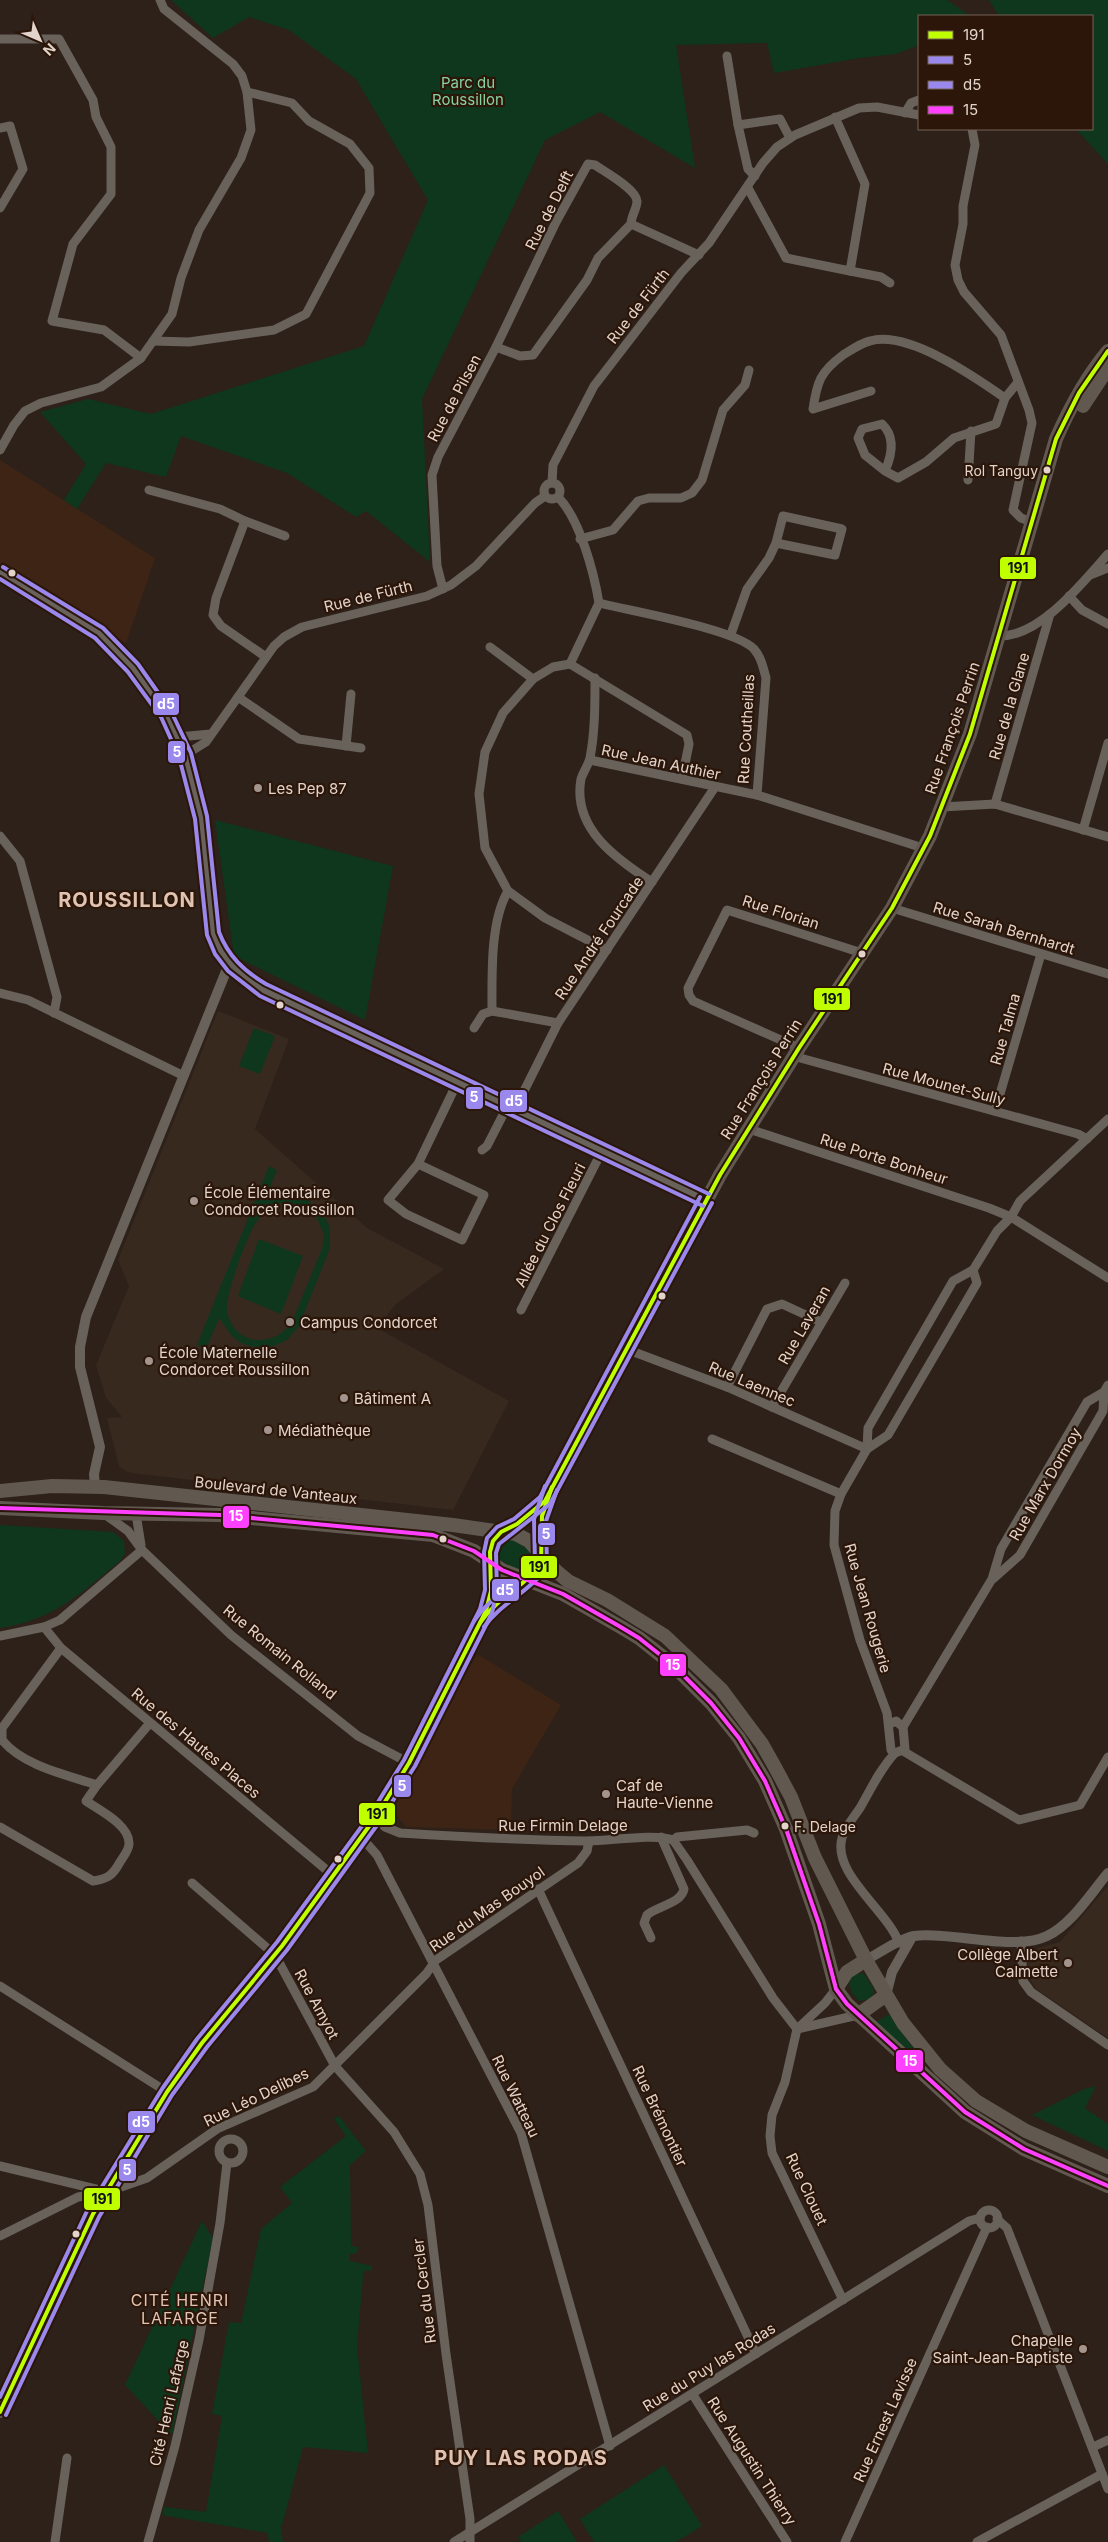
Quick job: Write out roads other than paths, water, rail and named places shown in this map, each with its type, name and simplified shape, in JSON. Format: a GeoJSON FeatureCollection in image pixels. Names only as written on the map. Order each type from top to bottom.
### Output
{"type":"FeatureCollection","features":[{"type":"Feature","properties":{"kind":"main road"},"geometry":{"type":"LineString","coordinates":[[1047,467],[1068,412],[1095,366],[1108,350]]}},
{"type":"Feature","properties":{"kind":"main road"},"geometry":{"type":"LineString","coordinates":[[1047,467],[1100,377],[1108,368]]}},
{"type":"Feature","properties":{"kind":"main road","name":"Rue François Perrin"},"geometry":{"type":"LineString","coordinates":[[486,1611],[501,1598],[528,1580],[541,1565],[540,1520],[545,1501],[706,1200],[796,1052],[892,908],[923,848],[942,807],[970,734],[1047,467]]}},
{"type":"Feature","properties":{"kind":"main road","name":"Boulevard de Vanteaux"},"geometry":{"type":"LineString","coordinates":[[0,1491],[52,1486],[97,1493],[129,1502],[262,1518],[433,1535],[474,1550],[492,1563],[563,1594],[639,1638],[691,1681],[739,1738],[765,1781],[786,1830],[819,1924],[836,1989]]}},
{"type":"Feature","properties":{"kind":"main road"},"geometry":{"type":"LineString","coordinates":[[97,1493],[103,1513]]}},
{"type":"Feature","properties":{"kind":"main road","name":"Rue François Perrin"},"geometry":{"type":"LineString","coordinates":[[0,2412],[93,2214],[167,2092],[202,2043],[275,1954],[334,1877],[375,1818],[409,1763],[486,1611],[491,1592],[491,1547],[501,1532],[517,1524],[545,1501]]}},
{"type":"Feature","properties":{"kind":"main road","name":"Boulevard de Vanteaux"},"geometry":{"type":"LineString","coordinates":[[0,1508],[103,1513],[129,1502],[501,1532],[516,1534],[529,1541],[568,1581],[623,1610],[665,1636],[721,1689],[762,1744],[780,1776],[791,1797],[815,1858],[883,1997],[940,2069],[976,2101],[1026,2131],[1108,2167]]}},
{"type":"Feature","properties":{"kind":"main road"},"geometry":{"type":"LineString","coordinates":[[866,1960],[847,1972],[836,1989],[858,2015],[965,2112],[1024,2149],[1108,2186]]}},
{"type":"Feature","properties":{"kind":"main road"},"geometry":{"type":"LineString","coordinates":[[858,2015],[883,1997]]}},
{"type":"Feature","properties":{"kind":"street"},"geometry":{"type":"LineString","coordinates":[[0,450],[14,425],[25,411],[41,403],[102,387],[142,358],[172,314],[181,278],[199,230],[241,158],[251,130],[247,92],[242,76],[233,64],[164,10],[160,0]]}},
{"type":"Feature","properties":{"kind":"street"},"geometry":{"type":"LineString","coordinates":[[0,39],[59,39],[93,100],[96,117],[111,147],[111,194],[73,244],[52,321],[104,330],[142,358]]}},
{"type":"Feature","properties":{"kind":"street"},"geometry":{"type":"LineString","coordinates":[[727,56],[738,125],[748,169],[755,176]]}},
{"type":"Feature","properties":{"kind":"street"},"geometry":{"type":"LineString","coordinates":[[153,341],[189,342],[274,330],[306,314],[370,193],[369,168],[350,144],[308,121],[292,103],[247,92]]}},
{"type":"Feature","properties":{"kind":"street"},"geometry":{"type":"LineString","coordinates":[[905,112],[911,103],[918,100]]}},
{"type":"Feature","properties":{"kind":"street","name":"Rue de Fürth"},"geometry":{"type":"LineString","coordinates":[[552,482],[553,465],[594,386],[681,273],[699,255],[777,147],[790,138],[859,108],[877,107],[918,115]]}},
{"type":"Feature","properties":{"kind":"street"},"geometry":{"type":"LineString","coordinates":[[835,117],[865,184],[850,271]]}},
{"type":"Feature","properties":{"kind":"street"},"geometry":{"type":"LineString","coordinates":[[738,125],[780,119],[790,138]]}},
{"type":"Feature","properties":{"kind":"street"},"geometry":{"type":"LineString","coordinates":[[0,128],[10,126],[23,169],[0,208]]}},
{"type":"Feature","properties":{"kind":"street"},"geometry":{"type":"LineString","coordinates":[[972,130],[975,145],[963,206],[963,224],[955,265],[964,292],[1001,335],[1032,422],[1013,510],[1016,515],[1032,522]]}},
{"type":"Feature","properties":{"kind":"street","name":"Rue de Delft"},"geometry":{"type":"LineString","coordinates":[[496,347],[556,222],[588,164],[594,165],[635,194],[637,203],[631,218],[632,224]]}},
{"type":"Feature","properties":{"kind":"street"},"geometry":{"type":"LineString","coordinates":[[748,188],[786,258],[881,277],[890,283]]}},
{"type":"Feature","properties":{"kind":"street"},"geometry":{"type":"LineString","coordinates":[[632,224],[699,255]]}},
{"type":"Feature","properties":{"kind":"street","name":"Rue de Pilsen"},"geometry":{"type":"LineString","coordinates":[[443,589],[437,566],[432,475],[438,457],[496,347],[520,356],[534,355],[587,280],[598,258],[632,224]]}},
{"type":"Feature","properties":{"kind":"street"},"geometry":{"type":"LineString","coordinates":[[871,391],[813,409],[816,384],[829,365],[850,350],[871,340],[889,341],[926,349],[980,380],[1005,398]]}},
{"type":"Feature","properties":{"kind":"street"},"geometry":{"type":"LineString","coordinates":[[580,538],[613,530],[638,502],[650,498],[681,498],[692,493],[702,480],[723,410],[745,385],[749,370]]}},
{"type":"Feature","properties":{"kind":"street"},"geometry":{"type":"LineString","coordinates":[[885,471],[892,450],[888,430],[882,424],[862,429],[858,438],[865,455],[885,471],[898,478],[926,462],[954,438],[996,424],[1005,398],[1018,382]]}},
{"type":"Feature","properties":{"kind":"street"},"geometry":{"type":"LineString","coordinates":[[968,480],[971,431]]}},
{"type":"Feature","properties":{"kind":"street"},"geometry":{"type":"LineString","coordinates":[[552,482],[559,486],[561,490],[558,497],[551,500],[545,496],[544,487],[552,482]]}},
{"type":"Feature","properties":{"kind":"street"},"geometry":{"type":"LineString","coordinates":[[149,490],[220,509],[285,536]]}},
{"type":"Feature","properties":{"kind":"street","name":"Rue de Fürth"},"geometry":{"type":"LineString","coordinates":[[185,755],[206,742],[266,657],[284,637],[302,627],[427,596],[443,589],[476,566],[535,503],[545,496]]}},
{"type":"Feature","properties":{"kind":"street"},"geometry":{"type":"LineString","coordinates":[[558,497],[568,507],[593,569],[599,603],[570,664]]}},
{"type":"Feature","properties":{"kind":"street"},"geometry":{"type":"LineString","coordinates":[[730,634],[747,589],[769,558],[776,543],[783,516],[842,529],[835,555],[776,543]]}},
{"type":"Feature","properties":{"kind":"street"},"geometry":{"type":"LineString","coordinates":[[245,521],[216,598],[213,615],[221,626],[266,657]]}},
{"type":"Feature","properties":{"kind":"street"},"geometry":{"type":"LineString","coordinates":[[998,636],[1013,636],[1050,614],[1108,554]]}},
{"type":"Feature","properties":{"kind":"street"},"geometry":{"type":"LineString","coordinates":[[1087,576],[1108,568]]}},
{"type":"Feature","properties":{"kind":"street"},"geometry":{"type":"LineString","coordinates":[[0,572],[99,633],[133,668],[166,714],[185,755],[201,818],[213,933],[219,949],[229,964],[253,985],[706,1200]]}},
{"type":"Feature","properties":{"kind":"street"},"geometry":{"type":"LineString","coordinates":[[1069,596],[1082,610],[1108,624]]}},
{"type":"Feature","properties":{"kind":"street","name":"Rue Coutheillas"},"geometry":{"type":"LineString","coordinates":[[599,603],[730,634],[754,649],[762,662],[766,678],[757,795],[923,848]]}},
{"type":"Feature","properties":{"kind":"street","name":"Rue de la Glane"},"geometry":{"type":"LineString","coordinates":[[995,804],[1050,614]]}},
{"type":"Feature","properties":{"kind":"street"},"geometry":{"type":"LineString","coordinates":[[490,647],[533,679]]}},
{"type":"Feature","properties":{"kind":"street"},"geometry":{"type":"LineString","coordinates":[[607,950],[544,918],[508,891],[485,848],[479,794],[485,752],[503,713],[533,679],[553,667],[570,664],[687,735],[690,744],[682,779]]}},
{"type":"Feature","properties":{"kind":"street"},"geometry":{"type":"LineString","coordinates":[[595,678],[595,721],[590,760],[581,778],[580,804],[596,838],[618,858],[652,882]]}},
{"type":"Feature","properties":{"kind":"street"},"geometry":{"type":"LineString","coordinates":[[346,746],[351,694]]}},
{"type":"Feature","properties":{"kind":"street"},"geometry":{"type":"LineString","coordinates":[[238,697],[299,739],[361,748]]}},
{"type":"Feature","properties":{"kind":"street"},"geometry":{"type":"LineString","coordinates":[[178,738],[211,734]]}},
{"type":"Feature","properties":{"kind":"street"},"geometry":{"type":"LineString","coordinates":[[1083,830],[1108,743]]}},
{"type":"Feature","properties":{"kind":"street","name":"Rue Jean Authier"},"geometry":{"type":"LineString","coordinates":[[590,760],[757,795]]}},
{"type":"Feature","properties":{"kind":"street","name":"Rue André Fourcade"},"geometry":{"type":"LineString","coordinates":[[482,1150],[488,1146],[512,1107],[558,1024],[714,787]]}},
{"type":"Feature","properties":{"kind":"street"},"geometry":{"type":"LineString","coordinates":[[942,807],[995,804],[1108,837]]}},
{"type":"Feature","properties":{"kind":"street"},"geometry":{"type":"LineString","coordinates":[[0,836],[20,861],[57,997],[54,1013]]}},
{"type":"Feature","properties":{"kind":"street"},"geometry":{"type":"LineString","coordinates":[[492,1011],[492,976],[499,906],[508,891]]}},
{"type":"Feature","properties":{"kind":"street","name":"Rue Sarah Bernhardt"},"geometry":{"type":"LineString","coordinates":[[892,908],[1108,974]]}},
{"type":"Feature","properties":{"kind":"street","name":"Rue Florian"},"geometry":{"type":"LineString","coordinates":[[796,1052],[693,1001],[689,995],[688,988],[727,910],[862,953]]}},
{"type":"Feature","properties":{"kind":"street","name":"Rue Talma"},"geometry":{"type":"LineString","coordinates":[[995,1112],[1041,954]]}},
{"type":"Feature","properties":{"kind":"street"},"geometry":{"type":"LineString","coordinates":[[97,1493],[94,1474],[100,1447],[80,1367],[82,1332],[86,1317],[182,1075],[229,964]]}},
{"type":"Feature","properties":{"kind":"street"},"geometry":{"type":"LineString","coordinates":[[0,994],[28,1000],[182,1075]]}},
{"type":"Feature","properties":{"kind":"street"},"geometry":{"type":"LineString","coordinates":[[474,1028],[483,1014],[492,1011],[558,1024]]}},
{"type":"Feature","properties":{"kind":"street","name":"Rue Mounet-Sully"},"geometry":{"type":"LineString","coordinates":[[796,1052],[995,1112],[1078,1134],[1087,1139]]}},
{"type":"Feature","properties":{"kind":"street"},"geometry":{"type":"LineString","coordinates":[[418,1164],[484,1195],[462,1240],[406,1214],[388,1200],[418,1164],[458,1081]]}},
{"type":"Feature","properties":{"kind":"street","name":"Rue Jean Rougerie"},"geometry":{"type":"LineString","coordinates":[[867,1449],[868,1428],[953,1281],[973,1270],[997,1231],[1011,1217],[1020,1201],[1108,1120]]}},
{"type":"Feature","properties":{"kind":"street","name":"Rue Porte Bonheur"},"geometry":{"type":"LineString","coordinates":[[748,1129],[989,1208],[1011,1217],[1108,1278]]}},
{"type":"Feature","properties":{"kind":"street","name":"Allée du Clos Fleuri"},"geometry":{"type":"LineString","coordinates":[[521,1310],[602,1152]]}},
{"type":"Feature","properties":{"kind":"street","name":"Rue Jean Rougerie"},"geometry":{"type":"LineString","coordinates":[[896,1751],[890,1724],[860,1640],[834,1545],[836,1511],[841,1494],[867,1449],[888,1435],[977,1283],[973,1270]]}},
{"type":"Feature","properties":{"kind":"street","name":"Rue Laveran"},"geometry":{"type":"LineString","coordinates":[[772,1407],[845,1283]]}},
{"type":"Feature","properties":{"kind":"street"},"geometry":{"type":"LineString","coordinates":[[727,1387],[767,1309],[782,1304],[822,1322]]}},
{"type":"Feature","properties":{"kind":"street","name":"Rue Laennec"},"geometry":{"type":"LineString","coordinates":[[626,1349],[727,1387],[867,1449]]}},
{"type":"Feature","properties":{"kind":"street","name":"Rue Marx Dormoy"},"geometry":{"type":"LineString","coordinates":[[992,1579],[1020,1555],[1103,1411],[1106,1388]]}},
{"type":"Feature","properties":{"kind":"street","name":"Rue Marx Dormoy"},"geometry":{"type":"LineString","coordinates":[[903,1727],[992,1579],[1001,1549],[1087,1402],[1106,1388]]}},
{"type":"Feature","properties":{"kind":"street"},"geometry":{"type":"LineString","coordinates":[[712,1440],[841,1494]]}},
{"type":"Feature","properties":{"kind":"street"},"geometry":{"type":"LineString","coordinates":[[0,1636],[44,1627],[60,1620],[142,1550],[129,1502]]}},
{"type":"Feature","properties":{"kind":"street","name":"Rue Romain Rolland"},"geometry":{"type":"LineString","coordinates":[[103,1513],[128,1531],[142,1550],[231,1635],[358,1736],[409,1763]]}},
{"type":"Feature","properties":{"kind":"street","name":"Rue des Hautes Places"},"geometry":{"type":"LineString","coordinates":[[44,1627],[61,1648],[334,1877]]}},
{"type":"Feature","properties":{"kind":"street"},"geometry":{"type":"LineString","coordinates":[[61,1648],[2,1728],[2,1740],[9,1749],[38,1764],[98,1786]]}},
{"type":"Feature","properties":{"kind":"street"},"geometry":{"type":"LineString","coordinates":[[890,1724],[896,1721],[903,1727],[905,1740],[885,1763],[842,1837],[841,1857],[853,1879],[893,1928],[899,1943]]}},
{"type":"Feature","properties":{"kind":"street"},"geometry":{"type":"LineString","coordinates":[[0,1826],[93,1881],[106,1879],[113,1874],[129,1847],[129,1837],[118,1824],[86,1801],[150,1723]]}},
{"type":"Feature","properties":{"kind":"street"},"geometry":{"type":"LineString","coordinates":[[896,1751],[1019,1820],[1080,1805],[1108,1757]]}},
{"type":"Feature","properties":{"kind":"street","name":"Rue Firmin Delage"},"geometry":{"type":"LineString","coordinates":[[375,1818],[385,1827],[400,1833],[589,1841],[661,1837],[673,1840],[677,1836],[747,1830],[754,1833]]}},
{"type":"Feature","properties":{"kind":"street","name":"Rue Watteau"},"geometry":{"type":"LineString","coordinates":[[361,1837],[378,1855],[521,2133],[610,2446]]}},
{"type":"Feature","properties":{"kind":"street"},"geometry":{"type":"LineString","coordinates":[[651,1938],[644,1923],[647,1915],[677,1899],[684,1892],[661,1837]]}},
{"type":"Feature","properties":{"kind":"street"},"geometry":{"type":"LineString","coordinates":[[673,1840],[773,1998],[797,2029]]}},
{"type":"Feature","properties":{"kind":"street","name":"Rue du Mas Bouyol"},"geometry":{"type":"LineString","coordinates":[[335,2066],[436,1960],[584,1858],[589,1841]]}},
{"type":"Feature","properties":{"kind":"street"},"geometry":{"type":"LineString","coordinates":[[866,1960],[912,1936],[1021,1941],[1047,1936],[1060,1928],[1108,1873]]}},
{"type":"Feature","properties":{"kind":"street"},"geometry":{"type":"LineString","coordinates":[[192,1883],[275,1954]]}},
{"type":"Feature","properties":{"kind":"street","name":"Rue Brémontier"},"geometry":{"type":"LineString","coordinates":[[538,1889],[756,2354]]}},
{"type":"Feature","properties":{"kind":"street"},"geometry":{"type":"LineString","coordinates":[[883,1997],[892,1972],[912,1936]]}},
{"type":"Feature","properties":{"kind":"street"},"geometry":{"type":"LineString","coordinates":[[1021,1941],[1023,1981],[1031,1992],[1108,2045]]}},
{"type":"Feature","properties":{"kind":"street","name":"Rue Amyot"},"geometry":{"type":"LineString","coordinates":[[275,1954],[335,2066]]}},
{"type":"Feature","properties":{"kind":"street"},"geometry":{"type":"LineString","coordinates":[[0,1986],[167,2092]]}},
{"type":"Feature","properties":{"kind":"street"},"geometry":{"type":"LineString","coordinates":[[797,2029],[825,2003],[836,1989]]}},
{"type":"Feature","properties":{"kind":"street"},"geometry":{"type":"LineString","coordinates":[[797,2029],[858,2015]]}},
{"type":"Feature","properties":{"kind":"street","name":"Rue Clouet"},"geometry":{"type":"LineString","coordinates":[[797,2029],[785,2082],[772,2115],[770,2136],[772,2152],[843,2300]]}},
{"type":"Feature","properties":{"kind":"street","name":"Rue Léo Delibes"},"geometry":{"type":"LineString","coordinates":[[0,2236],[78,2197],[107,2192],[147,2178],[217,2129],[314,2087],[335,2066]]}},
{"type":"Feature","properties":{"kind":"street","name":"Rue du Cercler"},"geometry":{"type":"LineString","coordinates":[[335,2066],[394,2132],[420,2174],[428,2205],[470,2542]]}},
{"type":"Feature","properties":{"kind":"street"},"geometry":{"type":"LineString","coordinates":[[217,2129],[224,2141]]}},
{"type":"Feature","properties":{"kind":"street"},"geometry":{"type":"LineString","coordinates":[[224,2141],[237,2141],[243,2151],[238,2161],[227,2163],[221,2158],[219,2151],[224,2141]]}},
{"type":"Feature","properties":{"kind":"street","name":"Cité Henri Lafarge"},"geometry":{"type":"LineString","coordinates":[[148,2542],[175,2446],[199,2340],[220,2223],[227,2163]]}},
{"type":"Feature","properties":{"kind":"street"},"geometry":{"type":"LineString","coordinates":[[0,2166],[107,2192]]}},
{"type":"Feature","properties":{"kind":"street"},"geometry":{"type":"LineString","coordinates":[[997,2219],[993,2226],[987,2227],[981,2223],[980,2218],[984,2211],[989,2210],[996,2214],[997,2219],[1007,2228],[1108,2489]]}},
{"type":"Feature","properties":{"kind":"street","name":"Rue du Puy las Rodas"},"geometry":{"type":"LineString","coordinates":[[454,2542],[970,2221],[980,2218]]}},
{"type":"Feature","properties":{"kind":"street","name":"Rue Ernest Lavisse"},"geometry":{"type":"LineString","coordinates":[[845,2542],[987,2227]]}},
{"type":"Feature","properties":{"kind":"street","name":"Rue Augustin Thierry"},"geometry":{"type":"LineString","coordinates":[[693,2395],[787,2542]]}},
{"type":"Feature","properties":{"kind":"street"},"geometry":{"type":"LineString","coordinates":[[1093,2447],[1108,2440]]}},
{"type":"Feature","properties":{"kind":"street"},"geometry":{"type":"LineString","coordinates":[[55,2542],[67,2458]]}},
{"type":"Feature","properties":{"kind":"street"},"geometry":{"type":"LineString","coordinates":[[976,2542],[1102,2474]]}},
{"type":"Feature","properties":{"kind":"place","name":"Rol Tanguy"},"geometry":{"type":"Point","coordinates":[1047,470]}},
{"type":"Feature","properties":{"kind":"place","name":"Les Pep 87"},"geometry":{"type":"Point","coordinates":[258,788]}},
{"type":"Feature","properties":{"kind":"place","name":"École Élémentaire Condorcet Roussillon"},"geometry":{"type":"Point","coordinates":[194,1201]}},
{"type":"Feature","properties":{"kind":"place","name":"Campus Condorcet"},"geometry":{"type":"Point","coordinates":[290,1322]}},
{"type":"Feature","properties":{"kind":"place","name":"École Maternelle Condorcet Roussillon"},"geometry":{"type":"Point","coordinates":[149,1361]}},
{"type":"Feature","properties":{"kind":"place","name":"Bâtiment A"},"geometry":{"type":"Point","coordinates":[344,1398]}},
{"type":"Feature","properties":{"kind":"place","name":"Médiathèque"},"geometry":{"type":"Point","coordinates":[268,1430]}},
{"type":"Feature","properties":{"kind":"place","name":"Caf de Haute-Vienne"},"geometry":{"type":"Point","coordinates":[606,1794]}},
{"type":"Feature","properties":{"kind":"place","name":"F. Delage"},"geometry":{"type":"Point","coordinates":[785,1826]}},
{"type":"Feature","properties":{"kind":"place","name":"Collège Albert Calmette"},"geometry":{"type":"Point","coordinates":[1068,1963]}},
{"type":"Feature","properties":{"kind":"place","name":"Chapelle Saint-Jean-Baptiste"},"geometry":{"type":"Point","coordinates":[1083,2349]}},
{"type":"Feature","properties":{"kind":"district","name":"ROUSSILLON"},"geometry":{"type":"Point","coordinates":[127,900]}},
{"type":"Feature","properties":{"kind":"district","name":"CITÉ HENRI LAFARGE"},"geometry":{"type":"Point","coordinates":[180,2309]}},
{"type":"Feature","properties":{"kind":"district","name":"PUY LAS RODAS"},"geometry":{"type":"Point","coordinates":[521,2458]}},
{"type":"Feature","properties":{"kind":"park label","name":"Parc du Roussillon"},"geometry":{"type":"Point","coordinates":[468,90]}}]}
